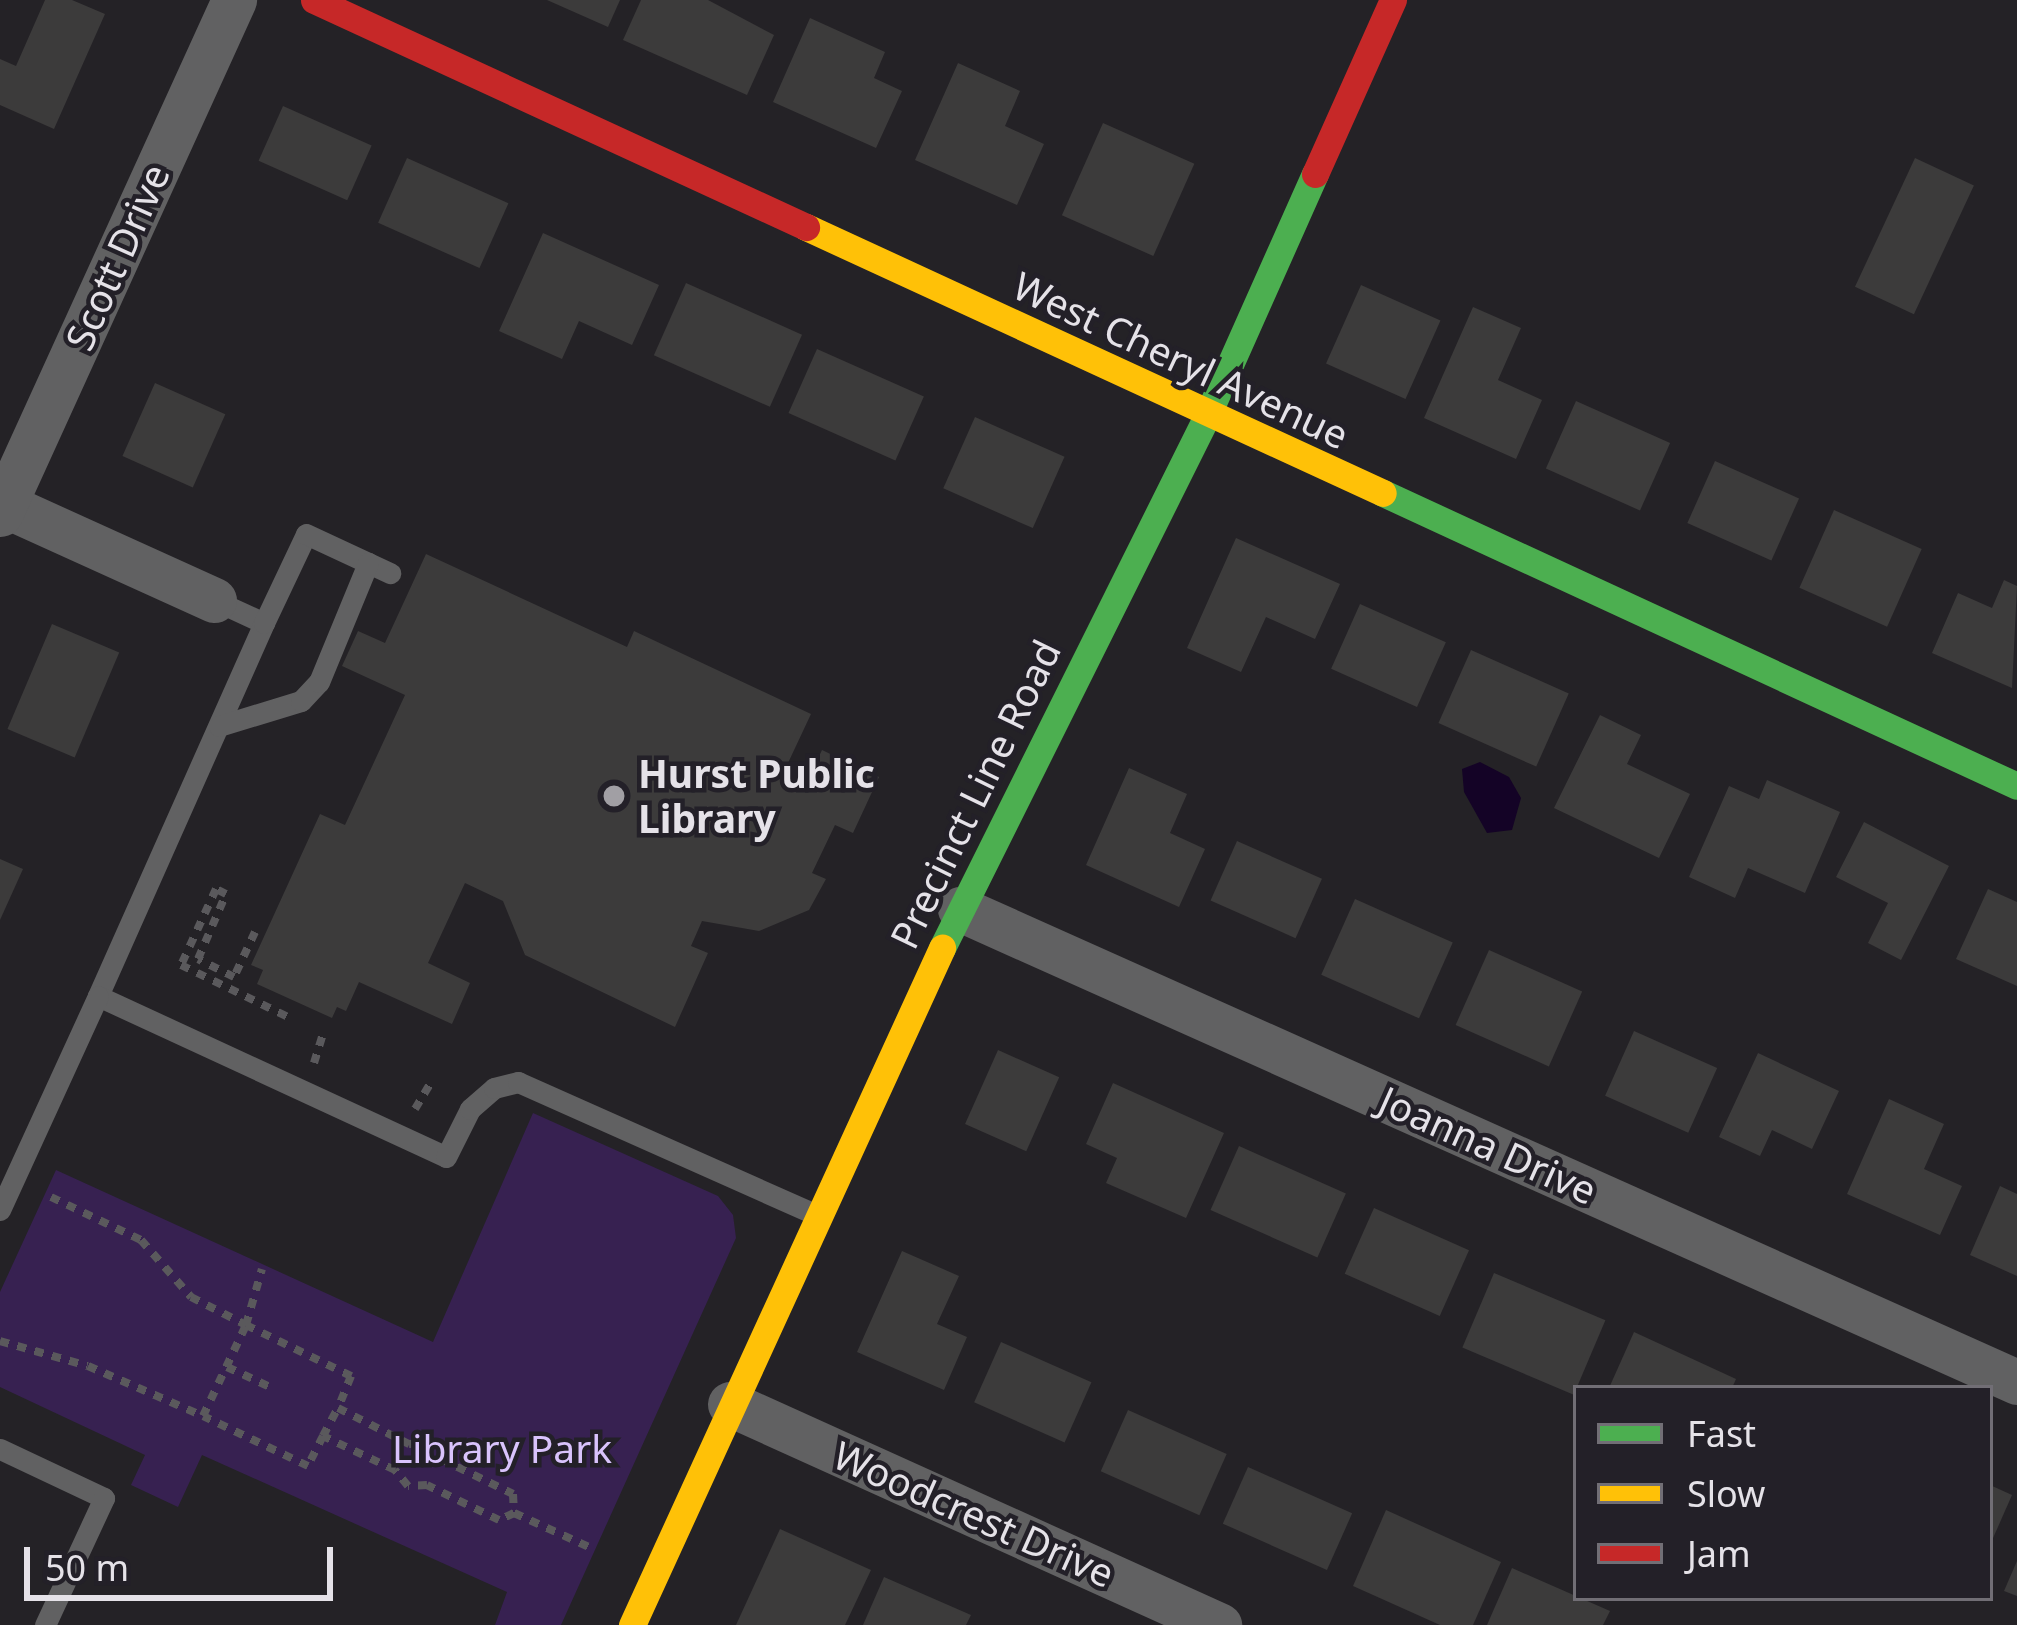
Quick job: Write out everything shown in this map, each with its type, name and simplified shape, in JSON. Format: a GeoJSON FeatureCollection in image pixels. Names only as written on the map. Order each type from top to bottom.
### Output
{"type":"FeatureCollection","features":[{"type":"Feature","properties":{"kind":"street","name":"Scott Drive"},"geometry":{"type":"LineString","coordinates":[[1,507],[234,0]]}},
{"type":"Feature","properties":{"kind":"street","name":"West Cheryl Avenue"},"geometry":{"type":"LineString","coordinates":[[314,0],[2017,786]]}},
{"type":"Feature","properties":{"kind":"street","name":"Precinct Line Road"},"geometry":{"type":"LineString","coordinates":[[632,1625],[816,1214],[960,910],[1208,414],[1394,0]]}},
{"type":"Feature","properties":{"kind":"street"},"geometry":{"type":"LineString","coordinates":[[1,507],[214,600]]}},
{"type":"Feature","properties":{"kind":"street","name":"Joanna Drive"},"geometry":{"type":"LineString","coordinates":[[960,910],[2017,1382]]}},
{"type":"Feature","properties":{"kind":"street","name":"Woodcrest Drive"},"geometry":{"type":"LineString","coordinates":[[730,1404],[1219,1625]]}},
{"type":"Feature","properties":{"kind":"lane"},"geometry":{"type":"LineString","coordinates":[[0,1210],[306,534],[390,574]]}},
{"type":"Feature","properties":{"kind":"lane"},"geometry":{"type":"LineString","coordinates":[[219,726],[301,701],[319,682],[368,563]]}},
{"type":"Feature","properties":{"kind":"lane"},"geometry":{"type":"LineString","coordinates":[[214,600],[264,623]]}},
{"type":"Feature","properties":{"kind":"lane"},"geometry":{"type":"LineString","coordinates":[[98,997],[446,1157],[470,1109],[494,1088],[518,1082],[816,1214]]}},
{"type":"Feature","properties":{"kind":"lane"},"geometry":{"type":"LineString","coordinates":[[0,1449],[104,1498],[46,1625]]}},
{"type":"Feature","properties":{"kind":"path"},"geometry":{"type":"LineString","coordinates":[[255,932],[235,977],[198,959],[226,894],[216,889],[181,965],[288,1017]]}},
{"type":"Feature","properties":{"kind":"path"},"geometry":{"type":"LineString","coordinates":[[418,1111],[430,1084]]}},
{"type":"Feature","properties":{"kind":"path"},"geometry":{"type":"LineString","coordinates":[[0,1340],[88,1366],[308,1466],[351,1376],[191,1297],[141,1240],[51,1197]]}},
{"type":"Feature","properties":{"kind":"path"},"geometry":{"type":"LineString","coordinates":[[203,1416],[246,1325],[262,1269]]}},
{"type":"Feature","properties":{"kind":"path"},"geometry":{"type":"LineString","coordinates":[[227,1367],[270,1387]]}},
{"type":"Feature","properties":{"kind":"path"},"geometry":{"type":"LineString","coordinates":[[338,1408],[409,1444],[428,1443],[441,1460],[513,1494],[514,1513]]}},
{"type":"Feature","properties":{"kind":"path"},"geometry":{"type":"LineString","coordinates":[[323,1436],[395,1470],[408,1486],[427,1484],[499,1520],[514,1513],[590,1548]]}},
{"type":"Feature","properties":{"kind":"green space","name":"Library Park"},"geometry":{"type":"Polygon","coordinates":[[[533,1113],[718,1196],[733,1215],[736,1238],[561,1625],[495,1625],[507,1592],[202,1455],[178,1507],[131,1485],[145,1455],[0,1387],[0,1292],[56,1170],[433,1342],[533,1113]]]}},
{"type":"Feature","properties":{"kind":"shaded area"},"geometry":{"type":"Polygon","coordinates":[[[1480,762],[1509,777],[1521,798],[1512,830],[1487,833],[1464,792],[1462,769],[1480,762]]]}},
{"type":"Feature","properties":{"kind":"building"},"geometry":{"type":"Polygon","coordinates":[[[45,0],[72,0],[105,14],[54,129],[0,105],[0,59],[16,66],[45,0]]]}},
{"type":"Feature","properties":{"kind":"building"},"geometry":{"type":"Polygon","coordinates":[[[547,0],[620,0],[608,27],[547,0]]]}},
{"type":"Feature","properties":{"kind":"building"},"geometry":{"type":"Polygon","coordinates":[[[641,0],[708,0],[774,35],[747,95],[623,40],[641,0]]]}},
{"type":"Feature","properties":{"kind":"building"},"geometry":{"type":"Polygon","coordinates":[[[810,18],[885,52],[874,78],[902,91],[876,148],[773,102],[810,18]]]}},
{"type":"Feature","properties":{"kind":"building"},"geometry":{"type":"Polygon","coordinates":[[[958,63],[1020,91],[1005,126],[1044,144],[1017,205],[915,160],[958,63]]]}},
{"type":"Feature","properties":{"kind":"building"},"geometry":{"type":"Polygon","coordinates":[[[283,106],[372,145],[347,200],[259,161],[283,106]]]}},
{"type":"Feature","properties":{"kind":"building"},"geometry":{"type":"Polygon","coordinates":[[[1103,123],[1194,164],[1153,256],[1062,215],[1103,123]]]}},
{"type":"Feature","properties":{"kind":"building"},"geometry":{"type":"Polygon","coordinates":[[[407,158],[508,203],[480,268],[378,223],[407,158]]]}},
{"type":"Feature","properties":{"kind":"building"},"geometry":{"type":"Polygon","coordinates":[[[1915,158],[1974,185],[1914,314],[1855,287],[1915,158]]]}},
{"type":"Feature","properties":{"kind":"building"},"geometry":{"type":"Polygon","coordinates":[[[543,233],[659,285],[632,345],[579,321],[562,359],[499,331],[543,233]]]}},
{"type":"Feature","properties":{"kind":"building"},"geometry":{"type":"Polygon","coordinates":[[[686,283],[802,335],[770,407],[654,355],[686,283]]]}},
{"type":"Feature","properties":{"kind":"building"},"geometry":{"type":"Polygon","coordinates":[[[1361,285],[1440,320],[1405,399],[1326,364],[1361,285]]]}},
{"type":"Feature","properties":{"kind":"building"},"geometry":{"type":"Polygon","coordinates":[[[1473,307],[1521,328],[1498,380],[1542,400],[1516,459],[1424,418],[1473,307]]]}},
{"type":"Feature","properties":{"kind":"building"},"geometry":{"type":"Polygon","coordinates":[[[817,349],[924,397],[895,461],[789,413],[817,349]]]}},
{"type":"Feature","properties":{"kind":"building"},"geometry":{"type":"Polygon","coordinates":[[[155,383],[225,414],[193,487],[122,456],[155,383]]]}},
{"type":"Feature","properties":{"kind":"building"},"geometry":{"type":"Polygon","coordinates":[[[1576,401],[1670,443],[1640,510],[1546,469],[1576,401]]]}},
{"type":"Feature","properties":{"kind":"building"},"geometry":{"type":"Polygon","coordinates":[[[975,417],[1065,457],[1033,528],[943,488],[975,417]]]}},
{"type":"Feature","properties":{"kind":"building"},"geometry":{"type":"Polygon","coordinates":[[[1715,461],[1799,498],[1771,561],[1687,523],[1715,461]]]}},
{"type":"Feature","properties":{"kind":"building"},"geometry":{"type":"Polygon","coordinates":[[[1834,510],[1922,549],[1887,627],[1799,588],[1834,510]]]}},
{"type":"Feature","properties":{"kind":"building"},"geometry":{"type":"Polygon","coordinates":[[[1236,538],[1340,584],[1315,639],[1266,617],[1241,672],[1187,648],[1236,538]]]}},
{"type":"Feature","properties":{"kind":"building","name":"Hurst Public Library"},"geometry":{"type":"Polygon","coordinates":[[[426,554],[627,647],[634,631],[811,714],[788,763],[811,773],[822,750],[879,777],[853,833],[835,825],[812,873],[826,879],[809,910],[759,931],[702,921],[691,946],[708,953],[675,1027],[525,955],[503,901],[465,883],[428,963],[470,983],[452,1024],[359,982],[346,1011],[337,1007],[332,1018],[257,984],[263,970],[251,965],[320,814],[345,825],[405,695],[342,666],[358,631],[385,643],[426,554]]]}},
{"type":"Feature","properties":{"kind":"building"},"geometry":{"type":"Polygon","coordinates":[[[2004,580],[2017,586],[2012,688],[1932,653],[1958,593],[1992,608],[2004,580]]]}},
{"type":"Feature","properties":{"kind":"building"},"geometry":{"type":"Polygon","coordinates":[[[1360,604],[1446,642],[1417,707],[1331,669],[1360,604]]]}},
{"type":"Feature","properties":{"kind":"building"},"geometry":{"type":"Polygon","coordinates":[[[52,624],[119,653],[75,757],[7,729],[52,624]]]}},
{"type":"Feature","properties":{"kind":"building"},"geometry":{"type":"Polygon","coordinates":[[[1471,650],[1569,694],[1536,767],[1438,723],[1471,650]]]}},
{"type":"Feature","properties":{"kind":"building"},"geometry":{"type":"Polygon","coordinates":[[[1600,715],[1641,735],[1627,764],[1690,794],[1659,858],[1554,808],[1600,715]]]}},
{"type":"Feature","properties":{"kind":"building"},"geometry":{"type":"Polygon","coordinates":[[[1129,768],[1187,794],[1170,833],[1205,849],[1179,907],[1086,865],[1129,768]]]}},
{"type":"Feature","properties":{"kind":"building"},"geometry":{"type":"Polygon","coordinates":[[[1767,780],[1840,812],[1805,893],[1748,868],[1735,898],[1689,877],[1729,786],[1759,799],[1767,780]]]}},
{"type":"Feature","properties":{"kind":"building"},"geometry":{"type":"Polygon","coordinates":[[[1864,822],[1949,866],[1901,960],[1868,943],[1888,903],[1836,877],[1864,822]]]}},
{"type":"Feature","properties":{"kind":"building"},"geometry":{"type":"Polygon","coordinates":[[[1237,841],[1322,879],[1296,938],[1211,900],[1237,841]]]}},
{"type":"Feature","properties":{"kind":"building"},"geometry":{"type":"Polygon","coordinates":[[[0,859],[23,869],[0,920],[0,859]]]}},
{"type":"Feature","properties":{"kind":"building"},"geometry":{"type":"Polygon","coordinates":[[[1988,889],[2017,902],[2017,986],[1956,959],[1988,889]]]}},
{"type":"Feature","properties":{"kind":"building"},"geometry":{"type":"Polygon","coordinates":[[[1355,899],[1453,943],[1419,1018],[1321,975],[1355,899]]]}},
{"type":"Feature","properties":{"kind":"building"},"geometry":{"type":"Polygon","coordinates":[[[1489,950],[1582,991],[1549,1066],[1456,1025],[1489,950]]]}},
{"type":"Feature","properties":{"kind":"building"},"geometry":{"type":"Polygon","coordinates":[[[1634,1031],[1717,1068],[1688,1133],[1605,1096],[1634,1031]]]}},
{"type":"Feature","properties":{"kind":"building"},"geometry":{"type":"Polygon","coordinates":[[[998,1050],[1059,1077],[1026,1151],[965,1124],[998,1050]]]}},
{"type":"Feature","properties":{"kind":"building"},"geometry":{"type":"Polygon","coordinates":[[[1758,1053],[1839,1091],[1812,1149],[1772,1130],[1760,1156],[1719,1137],[1758,1053]]]}},
{"type":"Feature","properties":{"kind":"building"},"geometry":{"type":"Polygon","coordinates":[[[1113,1083],[1224,1133],[1186,1218],[1106,1183],[1117,1158],[1086,1144],[1113,1083]]]}},
{"type":"Feature","properties":{"kind":"building"},"geometry":{"type":"Polygon","coordinates":[[[1889,1099],[1944,1124],[1924,1169],[1962,1186],[1940,1235],[1847,1194],[1889,1099]]]}},
{"type":"Feature","properties":{"kind":"building"},"geometry":{"type":"Polygon","coordinates":[[[1239,1146],[1346,1194],[1317,1258],[1211,1210],[1239,1146]]]}},
{"type":"Feature","properties":{"kind":"building"},"geometry":{"type":"Polygon","coordinates":[[[2000,1186],[2017,1194],[2017,1276],[1970,1255],[2000,1186]]]}},
{"type":"Feature","properties":{"kind":"building"},"geometry":{"type":"Polygon","coordinates":[[[1374,1208],[1469,1250],[1440,1316],[1345,1274],[1374,1208]]]}},
{"type":"Feature","properties":{"kind":"building"},"geometry":{"type":"Polygon","coordinates":[[[902,1251],[959,1276],[937,1324],[967,1337],[944,1390],[857,1352],[902,1251]]]}},
{"type":"Feature","properties":{"kind":"building"},"geometry":{"type":"Polygon","coordinates":[[[1494,1273],[1605,1320],[1578,1385],[1573,1385],[1573,1395],[1462,1348],[1494,1273]]]}},
{"type":"Feature","properties":{"kind":"building"},"geometry":{"type":"Polygon","coordinates":[[[1634,1332],[1736,1379],[1733,1385],[1610,1385],[1634,1332]]]}},
{"type":"Feature","properties":{"kind":"building"},"geometry":{"type":"Polygon","coordinates":[[[1001,1342],[1091,1382],[1065,1443],[974,1402],[1001,1342]]]}},
{"type":"Feature","properties":{"kind":"building"},"geometry":{"type":"Polygon","coordinates":[[[1128,1410],[1227,1454],[1199,1515],[1101,1471],[1128,1410]]]}},
{"type":"Feature","properties":{"kind":"building"},"geometry":{"type":"Polygon","coordinates":[[[1248,1467],[1352,1513],[1327,1570],[1223,1524],[1248,1467]]]}},
{"type":"Feature","properties":{"kind":"building"},"geometry":{"type":"Polygon","coordinates":[[[1993,1486],[2012,1495],[1993,1538],[1993,1486]]]}},
{"type":"Feature","properties":{"kind":"building"},"geometry":{"type":"Polygon","coordinates":[[[1386,1510],[1501,1562],[1473,1625],[1440,1625],[1353,1586],[1386,1510]]]}},
{"type":"Feature","properties":{"kind":"building"},"geometry":{"type":"Polygon","coordinates":[[[780,1529],[871,1570],[845,1625],[736,1625],[780,1529]]]}},
{"type":"Feature","properties":{"kind":"building"},"geometry":{"type":"Polygon","coordinates":[[[2017,1561],[2017,1596],[2004,1591],[2017,1561]]]}},
{"type":"Feature","properties":{"kind":"building"},"geometry":{"type":"Polygon","coordinates":[[[1512,1568],[1573,1595],[1573,1601],[1587,1601],[1610,1611],[1603,1625],[1487,1625],[1512,1568]]]}},
{"type":"Feature","properties":{"kind":"building"},"geometry":{"type":"Polygon","coordinates":[[[884,1577],[971,1615],[966,1625],[863,1625],[884,1577]]]}},
{"type":"Feature","properties":{"kind":"traffic: fast"},"geometry":{"type":"LineString","coordinates":[[942,948],[1208,414],[1315,174]]}},
{"type":"Feature","properties":{"kind":"traffic: fast"},"geometry":{"type":"LineString","coordinates":[[1383,493],[2017,786]]}},
{"type":"Feature","properties":{"kind":"traffic: slow"},"geometry":{"type":"LineString","coordinates":[[806,227],[1383,493]]}},
{"type":"Feature","properties":{"kind":"traffic: slow"},"geometry":{"type":"LineString","coordinates":[[632,1625],[942,948]]}},
{"type":"Feature","properties":{"kind":"traffic: jam"},"geometry":{"type":"LineString","coordinates":[[314,0],[806,227]]}},
{"type":"Feature","properties":{"kind":"traffic: jam"},"geometry":{"type":"LineString","coordinates":[[1315,174],[1393,0]]}},
{"type":"Feature","properties":{"kind":"place","name":"Hurst Public Library"},"geometry":{"type":"Point","coordinates":[614,796]}}]}
